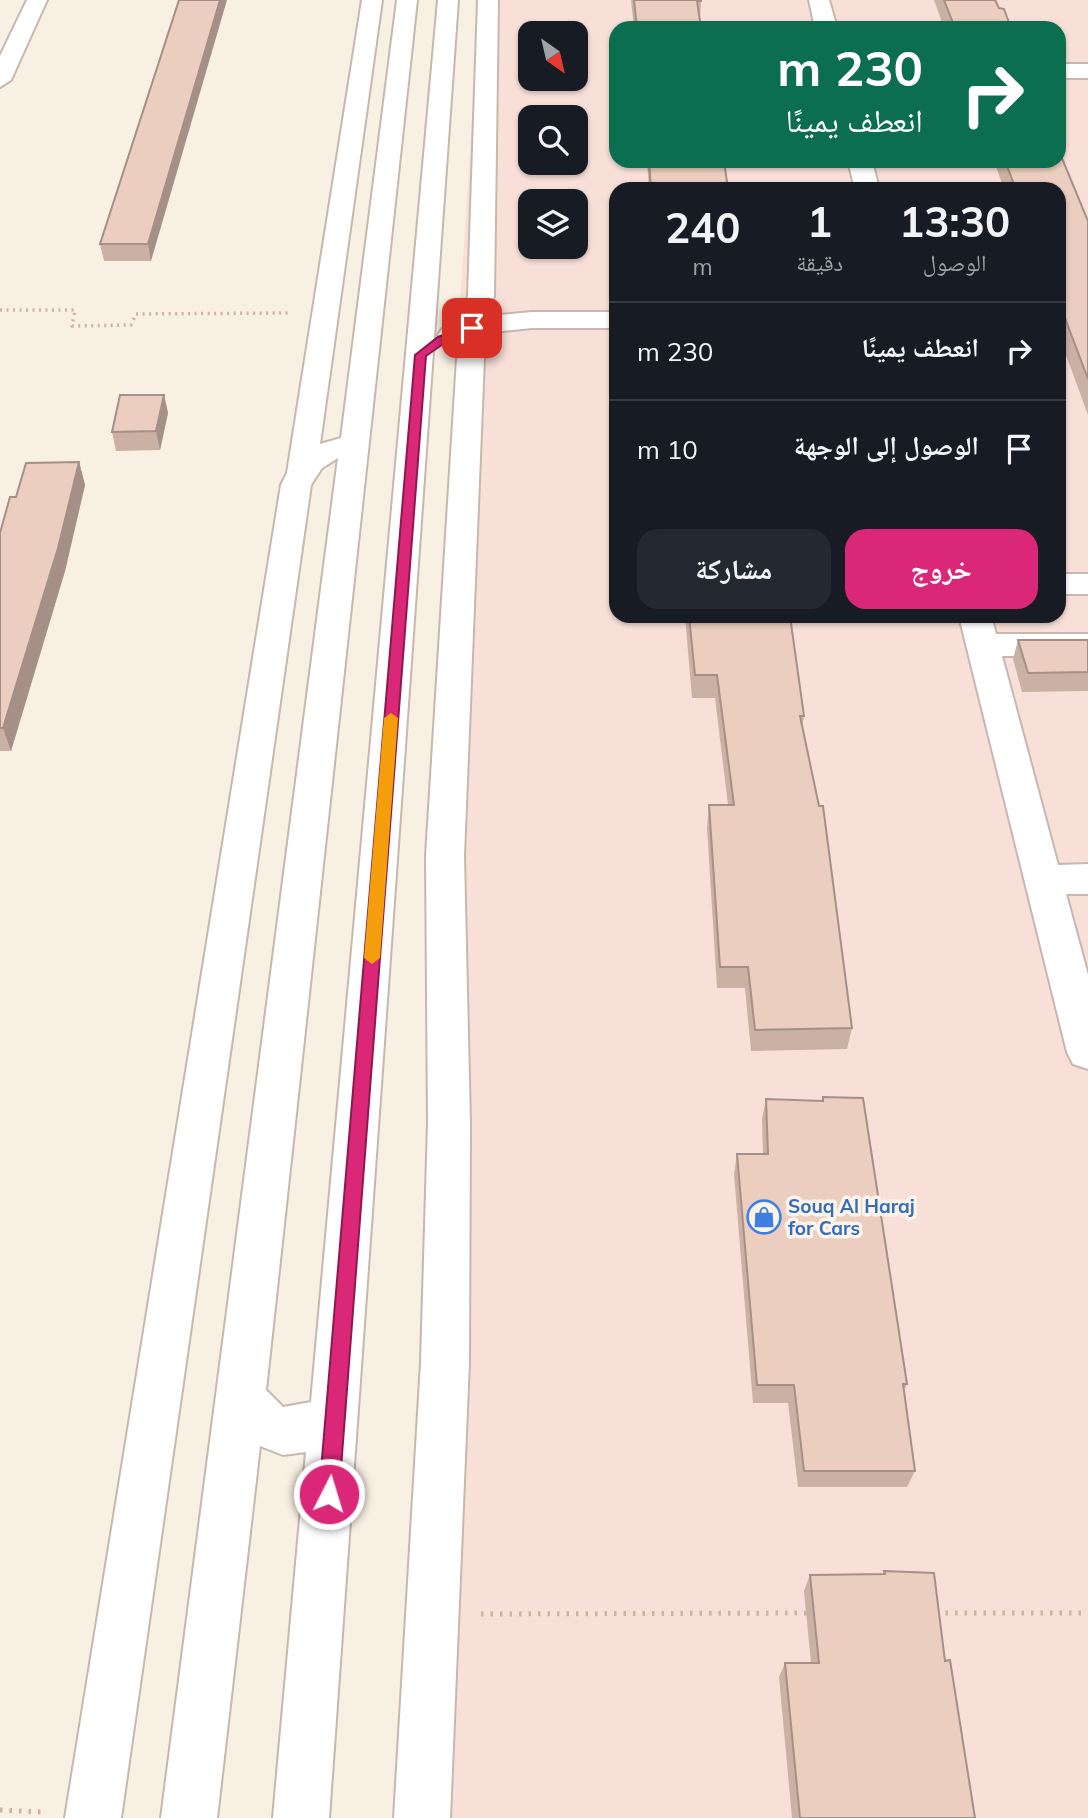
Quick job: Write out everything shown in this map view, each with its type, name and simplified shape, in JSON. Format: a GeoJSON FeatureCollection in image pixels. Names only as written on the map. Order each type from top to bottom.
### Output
{"type":"FeatureCollection","features":[{"type":"Feature","properties":{"kind":"street"},"geometry":{"type":"LineString","coordinates":[[0,80],[37,0]]}},
{"type":"Feature","properties":{"kind":"street"},"geometry":{"type":"LineString","coordinates":[[93,1818],[372,0]]}},
{"type":"Feature","properties":{"kind":"street"},"geometry":{"type":"LineString","coordinates":[[189,1818],[242,1395],[407,0]]}},
{"type":"Feature","properties":{"kind":"street"},"geometry":{"type":"LineString","coordinates":[[301,1818],[336,1414],[448,0]]}},
{"type":"Feature","properties":{"kind":"street"},"geometry":{"type":"LineString","coordinates":[[422,1818],[445,1362],[449,1137],[444,856],[476,312],[488,0]]}},
{"type":"Feature","properties":{"kind":"street"},"geometry":{"type":"LineString","coordinates":[[819,0],[824,21]]}},
{"type":"Feature","properties":{"kind":"street"},"geometry":{"type":"LineString","coordinates":[[361,73],[400,59]]}},
{"type":"Feature","properties":{"kind":"street"},"geometry":{"type":"LineString","coordinates":[[1066,71],[1088,71]]}},
{"type":"Feature","properties":{"kind":"street"},"geometry":{"type":"LineString","coordinates":[[420,355],[476,312],[538,320],[609,320]]}},
{"type":"Feature","properties":{"kind":"street"},"geometry":{"type":"LineString","coordinates":[[301,471],[314,459],[354,443]]}},
{"type":"Feature","properties":{"kind":"street"},"geometry":{"type":"LineString","coordinates":[[403,564],[457,604]]}},
{"type":"Feature","properties":{"kind":"street"},"geometry":{"type":"LineString","coordinates":[[1066,584],[1088,584]]}},
{"type":"Feature","properties":{"kind":"street"},"geometry":{"type":"LineString","coordinates":[[1044,623],[1051,635],[1075,645]]}},
{"type":"Feature","properties":{"kind":"street"},"geometry":{"type":"LineString","coordinates":[[1075,645],[979,630],[1088,1052]]}},
{"type":"Feature","properties":{"kind":"street"},"geometry":{"type":"LineString","coordinates":[[1042,880],[1088,879]]}},
{"type":"Feature","properties":{"kind":"street"},"geometry":{"type":"LineString","coordinates":[[242,1395],[252,1414],[269,1428],[293,1432],[316,1427],[336,1414]]}},
{"type":"Feature","properties":{"kind":"path"},"geometry":{"type":"LineString","coordinates":[[0,310],[75,310],[72,326],[131,325],[136,314],[326,313]]}},
{"type":"Feature","properties":{"kind":"path"},"geometry":{"type":"LineString","coordinates":[[434,1614],[824,1613]]}},
{"type":"Feature","properties":{"kind":"path"},"geometry":{"type":"LineString","coordinates":[[921,1613],[1088,1613]]}},
{"type":"Feature","properties":{"kind":"shaded area","name":"Souq Al Haraj for Cars"},"geometry":{"type":"Polygon","coordinates":[[[480,0],[1088,0],[1088,1818],[427,1818],[459,319],[480,0]]]}},
{"type":"Feature","properties":{"kind":"building"},"geometry":{"type":"Polygon","coordinates":[[[179,0],[220,0],[148,244],[100,244],[179,0]]]}},
{"type":"Feature","properties":{"kind":"building"},"geometry":{"type":"Polygon","coordinates":[[[634,0],[701,0],[697,1],[700,21],[636,21],[634,0]]]}},
{"type":"Feature","properties":{"kind":"building"},"geometry":{"type":"Polygon","coordinates":[[[944,0],[995,0],[999,8],[1004,9],[1008,21],[952,21],[944,0]]]}},
{"type":"Feature","properties":{"kind":"building"},"geometry":{"type":"Polygon","coordinates":[[[650,168],[725,168],[727,182],[650,182],[650,168]]]}},
{"type":"Feature","properties":{"kind":"building"},"geometry":{"type":"Polygon","coordinates":[[[1008,168],[1066,168],[1088,221],[1088,379],[1066,321],[1066,182],[1013,182],[1008,168]]]}},
{"type":"Feature","properties":{"kind":"building"},"geometry":{"type":"Polygon","coordinates":[[[120,395],[164,395],[156,431],[112,432],[120,395]]]}},
{"type":"Feature","properties":{"kind":"building"},"geometry":{"type":"Polygon","coordinates":[[[79,462],[58,548],[3,728],[0,728],[0,533],[10,497],[16,497],[26,463],[79,462]]]}},
{"type":"Feature","properties":{"kind":"building"},"geometry":{"type":"Polygon","coordinates":[[[690,623],[791,623],[804,716],[800,716],[819,806],[823,806],[852,1028],[755,1030],[748,967],[720,967],[709,805],[734,805],[717,675],[695,675],[690,623]]]}},
{"type":"Feature","properties":{"kind":"building"},"geometry":{"type":"Polygon","coordinates":[[[1018,640],[1088,640],[1088,672],[1028,673],[1018,640]]]}},
{"type":"Feature","properties":{"kind":"building"},"geometry":{"type":"Polygon","coordinates":[[[823,1097],[863,1098],[907,1384],[903,1384],[915,1471],[804,1471],[794,1385],[757,1385],[737,1154],[768,1154],[766,1099],[823,1101],[823,1097]]]}},
{"type":"Feature","properties":{"kind":"building"},"geometry":{"type":"Polygon","coordinates":[[[884,1571],[934,1573],[945,1661],[950,1660],[975,1818],[800,1818],[785,1663],[819,1663],[810,1575],[885,1574],[884,1571]]]}},
{"type":"Feature","properties":{"kind":"slow traffic"},"geometry":{"type":"LineString","coordinates":[[372,958],[391,718]]}},
{"type":"Feature","properties":{"kind":"place","name":"Souq Al Haraj for Cars"},"geometry":{"type":"Point","coordinates":[764,1217]}},
{"type":"Feature","properties":{"kind":"route"},"geometry":{"type":"LineString","coordinates":[[329,1494],[420,355],[442,340],[472,328]]}}]}
